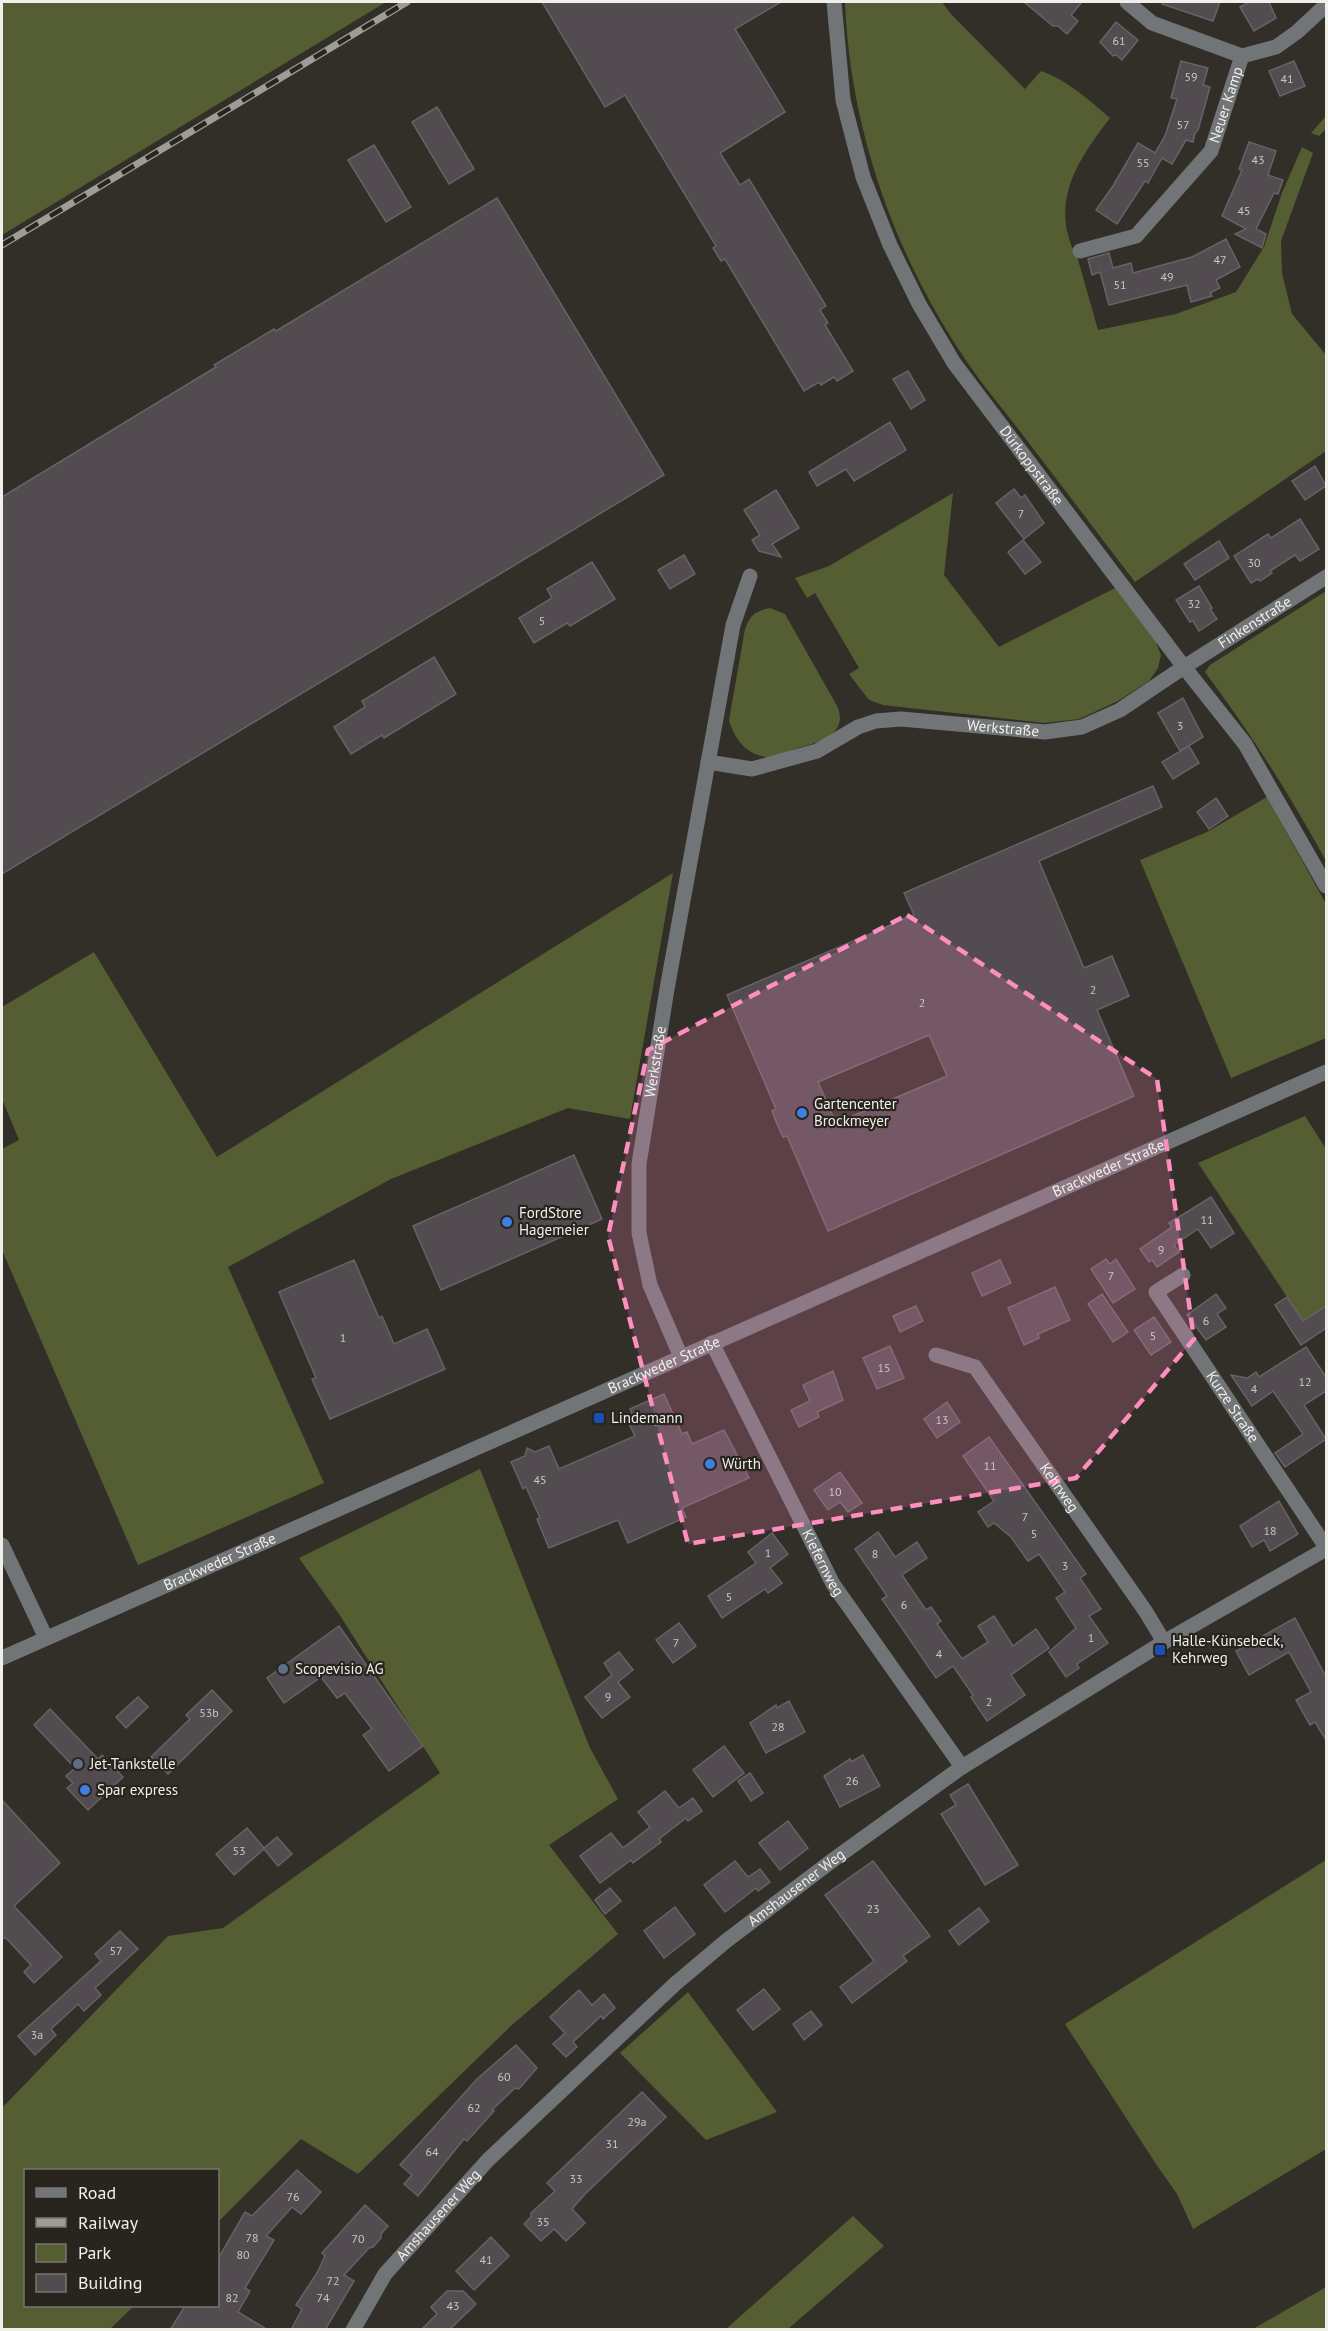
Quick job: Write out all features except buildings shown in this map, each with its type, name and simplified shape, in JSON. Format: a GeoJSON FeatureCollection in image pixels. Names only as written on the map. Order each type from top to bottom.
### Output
{"type":"FeatureCollection","features":[{"type":"Feature","properties":{"kind":"street","name":"Dürkoppstraße"},"geometry":{"type":"LineString","coordinates":[[834,2],[843,100],[863,177],[890,245],[919,304],[954,363],[1245,744],[1326,886]]}},
{"type":"Feature","properties":{"kind":"street","name":"Neuer Kamp"},"geometry":{"type":"LineString","coordinates":[[1127,2],[1152,23],[1242,56],[1276,46],[1297,32],[1326,5]]}},
{"type":"Feature","properties":{"kind":"street","name":"Neuer Kamp"},"geometry":{"type":"LineString","coordinates":[[1080,251],[1136,236],[1211,151],[1242,56]]}},
{"type":"Feature","properties":{"kind":"street","name":"Werkstraße"},"geometry":{"type":"LineString","coordinates":[[681,1357],[650,1285],[639,1233],[639,1164],[651,1082],[733,625],[750,576]]}},
{"type":"Feature","properties":{"kind":"street","name":"Finkenstraße"},"geometry":{"type":"LineString","coordinates":[[1184,667],[1326,577]]}},
{"type":"Feature","properties":{"kind":"street","name":"Werkstraße"},"geometry":{"type":"LineString","coordinates":[[708,762],[752,769],[817,750],[858,727],[876,721],[901,719],[1045,732],[1082,727],[1120,710],[1184,667]]}},
{"type":"Feature","properties":{"kind":"street","name":"Brackweder Straße"},"geometry":{"type":"LineString","coordinates":[[2,1658],[1326,1072]]}},
{"type":"Feature","properties":{"kind":"street","name":"Kurze Straße"},"geometry":{"type":"LineString","coordinates":[[1183,1275],[1155,1292],[1326,1548]]}},
{"type":"Feature","properties":{"kind":"street","name":"Kiefernweg"},"geometry":{"type":"LineString","coordinates":[[712,1343],[833,1584],[962,1767]]}},
{"type":"Feature","properties":{"kind":"street","name":"Kehrweg"},"geometry":{"type":"LineString","coordinates":[[936,1355],[975,1367],[1146,1612],[1164,1642]]}},
{"type":"Feature","properties":{"kind":"street"},"geometry":{"type":"LineString","coordinates":[[2,1545],[46,1638]]}},
{"type":"Feature","properties":{"kind":"street","name":"Amshausener Weg"},"geometry":{"type":"LineString","coordinates":[[353,2330],[385,2274],[475,2175],[675,1984],[726,1941],[962,1767],[1164,1642],[1326,1548]]}},
{"type":"Feature","properties":{"kind":"highlighted area"},"geometry":{"type":"Polygon","coordinates":[[[907,915],[1157,1079],[1194,1339],[1076,1478],[688,1544],[608,1236],[648,1050],[907,915]]]}},
{"type":"Feature","properties":{"kind":"green space"},"geometry":{"type":"Polygon","coordinates":[[[4,2],[386,2],[2,235],[2,8],[4,2]]]}},
{"type":"Feature","properties":{"kind":"green space"},"geometry":{"type":"Polygon","coordinates":[[[845,2],[942,2],[950,13],[1025,89],[1041,71],[1069,85],[1110,118],[1091,143],[1076,170],[1066,199],[1065,215],[1069,238],[1077,256],[1098,330],[1176,314],[1236,292],[1264,247],[1282,193],[1302,147],[1313,153],[1281,241],[1282,273],[1292,314],[1326,355],[1326,451],[1135,582],[974,371],[941,321],[918,279],[881,190],[867,144],[856,97],[845,2]]]}},
{"type":"Feature","properties":{"kind":"green space"},"geometry":{"type":"Polygon","coordinates":[[[1326,116],[1326,129],[1319,136],[1311,133],[1326,116]]]}},
{"type":"Feature","properties":{"kind":"green space"},"geometry":{"type":"Polygon","coordinates":[[[953,493],[944,575],[999,647],[1115,588],[1155,640],[1161,655],[1158,668],[1149,681],[1118,701],[1079,719],[1044,723],[883,705],[869,700],[849,674],[859,668],[815,593],[807,598],[795,578],[829,566],[953,493]]]}},
{"type":"Feature","properties":{"kind":"green space"},"geometry":{"type":"Polygon","coordinates":[[[1326,591],[1326,861],[1269,764],[1205,672],[1210,665],[1326,591]]]}},
{"type":"Feature","properties":{"kind":"green space"},"geometry":{"type":"Polygon","coordinates":[[[770,608],[785,614],[840,714],[836,729],[831,735],[815,743],[767,757],[747,749],[734,733],[729,720],[745,629],[754,614],[770,608]]]}},
{"type":"Feature","properties":{"kind":"green space"},"geometry":{"type":"Polygon","coordinates":[[[1267,797],[1326,904],[1326,1038],[1231,1078],[1140,860],[1207,832],[1267,797]]]}},
{"type":"Feature","properties":{"kind":"green space"},"geometry":{"type":"Polygon","coordinates":[[[673,873],[630,1119],[568,1108],[391,1179],[228,1267],[324,1483],[138,1565],[2,1250],[2,1149],[19,1140],[2,1099],[2,1007],[94,952],[217,1157],[673,873]]]}},
{"type":"Feature","properties":{"kind":"green space"},"geometry":{"type":"Polygon","coordinates":[[[1305,1116],[1326,1149],[1326,1328],[1313,1336],[1198,1163],[1305,1116]]]}},
{"type":"Feature","properties":{"kind":"green space"},"geometry":{"type":"Polygon","coordinates":[[[480,1469],[590,1748],[618,1799],[549,1845],[618,1934],[512,2025],[358,2174],[301,2139],[219,2221],[219,2169],[24,2169],[24,2307],[133,2307],[110,2329],[2,2330],[2,2108],[168,1936],[223,1928],[440,1773],[339,1614],[299,1558],[480,1469]]]}},
{"type":"Feature","properties":{"kind":"green space"},"geometry":{"type":"Polygon","coordinates":[[[1326,1860],[1326,2149],[1193,2229],[1177,2194],[1065,2024],[1326,1860]]]}},
{"type":"Feature","properties":{"kind":"green space"},"geometry":{"type":"Polygon","coordinates":[[[688,1992],[777,2112],[706,2140],[620,2053],[688,1992]]]}},
{"type":"Feature","properties":{"kind":"green space"},"geometry":{"type":"Polygon","coordinates":[[[853,2216],[884,2246],[788,2329],[726,2329],[853,2216]]]}},
{"type":"Feature","properties":{"kind":"green space"},"geometry":{"type":"Polygon","coordinates":[[[1326,2287],[1326,2329],[1253,2329],[1326,2287]]]}},
{"type":"Feature","properties":{"kind":"railway"},"geometry":{"type":"LineString","coordinates":[[2,245],[407,2]]}},
{"type":"Feature","properties":{"kind":"place","name":"Gartencenter Brockmeyer"},"geometry":{"type":"Point","coordinates":[802,1113]}},
{"type":"Feature","properties":{"kind":"place","name":"FordStore Hagemeier"},"geometry":{"type":"Point","coordinates":[507,1222]}},
{"type":"Feature","properties":{"kind":"place","name":"Lindemann"},"geometry":{"type":"Point","coordinates":[599,1418]}},
{"type":"Feature","properties":{"kind":"place","name":"Würth"},"geometry":{"type":"Point","coordinates":[710,1464]}},
{"type":"Feature","properties":{"kind":"place","name":"Halle-Künsebeck, Kehrweg"},"geometry":{"type":"Point","coordinates":[1160,1650]}},
{"type":"Feature","properties":{"kind":"place","name":"Scopevisio AG"},"geometry":{"type":"Point","coordinates":[283,1669]}},
{"type":"Feature","properties":{"kind":"place","name":"Jet-Tankstelle"},"geometry":{"type":"Point","coordinates":[78,1764]}},
{"type":"Feature","properties":{"kind":"place","name":"Spar express"},"geometry":{"type":"Point","coordinates":[85,1790]}}]}
